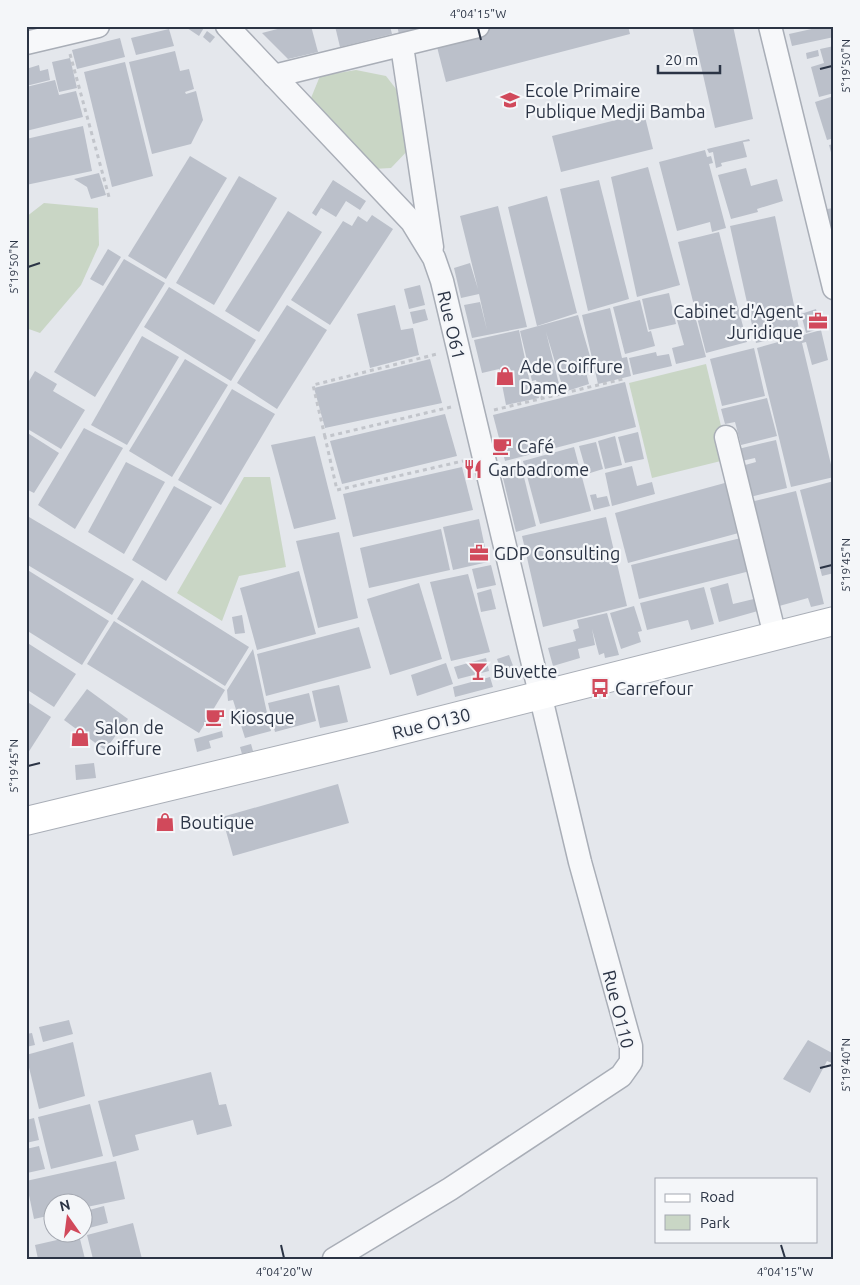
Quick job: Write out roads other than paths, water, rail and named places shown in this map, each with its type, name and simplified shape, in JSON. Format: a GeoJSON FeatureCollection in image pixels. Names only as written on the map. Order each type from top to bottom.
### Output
{"type":"FeatureCollection","features":[{"type":"Feature","properties":{"kind":"street"},"geometry":{"type":"LineString","coordinates":[[26,43],[98,26]]}},
{"type":"Feature","properties":{"kind":"street","name":"Rue O61"},"geometry":{"type":"LineString","coordinates":[[227,26],[412,222],[434,258],[458,349],[541,695]]}},
{"type":"Feature","properties":{"kind":"street"},"geometry":{"type":"LineString","coordinates":[[274,76],[478,26]]}},
{"type":"Feature","properties":{"kind":"street"},"geometry":{"type":"LineString","coordinates":[[770,26],[834,288]]}},
{"type":"Feature","properties":{"kind":"street"},"geometry":{"type":"LineString","coordinates":[[402,46],[434,258]]}},
{"type":"Feature","properties":{"kind":"street"},"geometry":{"type":"LineString","coordinates":[[726,437],[775,636]]}},
{"type":"Feature","properties":{"kind":"street","name":"Rue O130"},"geometry":{"type":"LineString","coordinates":[[26,821],[834,621]]}},
{"type":"Feature","properties":{"kind":"street","name":"Rue O110"},"geometry":{"type":"LineString","coordinates":[[334,1259],[526,1140],[621,1076],[631,1062],[631,1046],[580,862],[541,695]]}},
{"type":"Feature","properties":{"kind":"place","name":"Ecole Primaire Publique Medji Bamba"},"geometry":{"type":"Point","coordinates":[510,100]}},
{"type":"Feature","properties":{"kind":"place","name":"Cabinet d'Agent Juridique"},"geometry":{"type":"Point","coordinates":[818,321]}},
{"type":"Feature","properties":{"kind":"place","name":"Ade Coiffure Dame"},"geometry":{"type":"Point","coordinates":[505,376]}},
{"type":"Feature","properties":{"kind":"place","name":"Café"},"geometry":{"type":"Point","coordinates":[502,446]}},
{"type":"Feature","properties":{"kind":"place","name":"Garbadrome"},"geometry":{"type":"Point","coordinates":[473,469]}},
{"type":"Feature","properties":{"kind":"place","name":"GDP Consulting"},"geometry":{"type":"Point","coordinates":[479,553]}},
{"type":"Feature","properties":{"kind":"place","name":"Buvette"},"geometry":{"type":"Point","coordinates":[478,671]}},
{"type":"Feature","properties":{"kind":"place","name":"Carrefour"},"geometry":{"type":"Point","coordinates":[600,688]}},
{"type":"Feature","properties":{"kind":"place","name":"Kiosque"},"geometry":{"type":"Point","coordinates":[215,717]}},
{"type":"Feature","properties":{"kind":"place","name":"Salon de Coiffure"},"geometry":{"type":"Point","coordinates":[80,737]}},
{"type":"Feature","properties":{"kind":"place","name":"Boutique"},"geometry":{"type":"Point","coordinates":[165,822]}}]}
